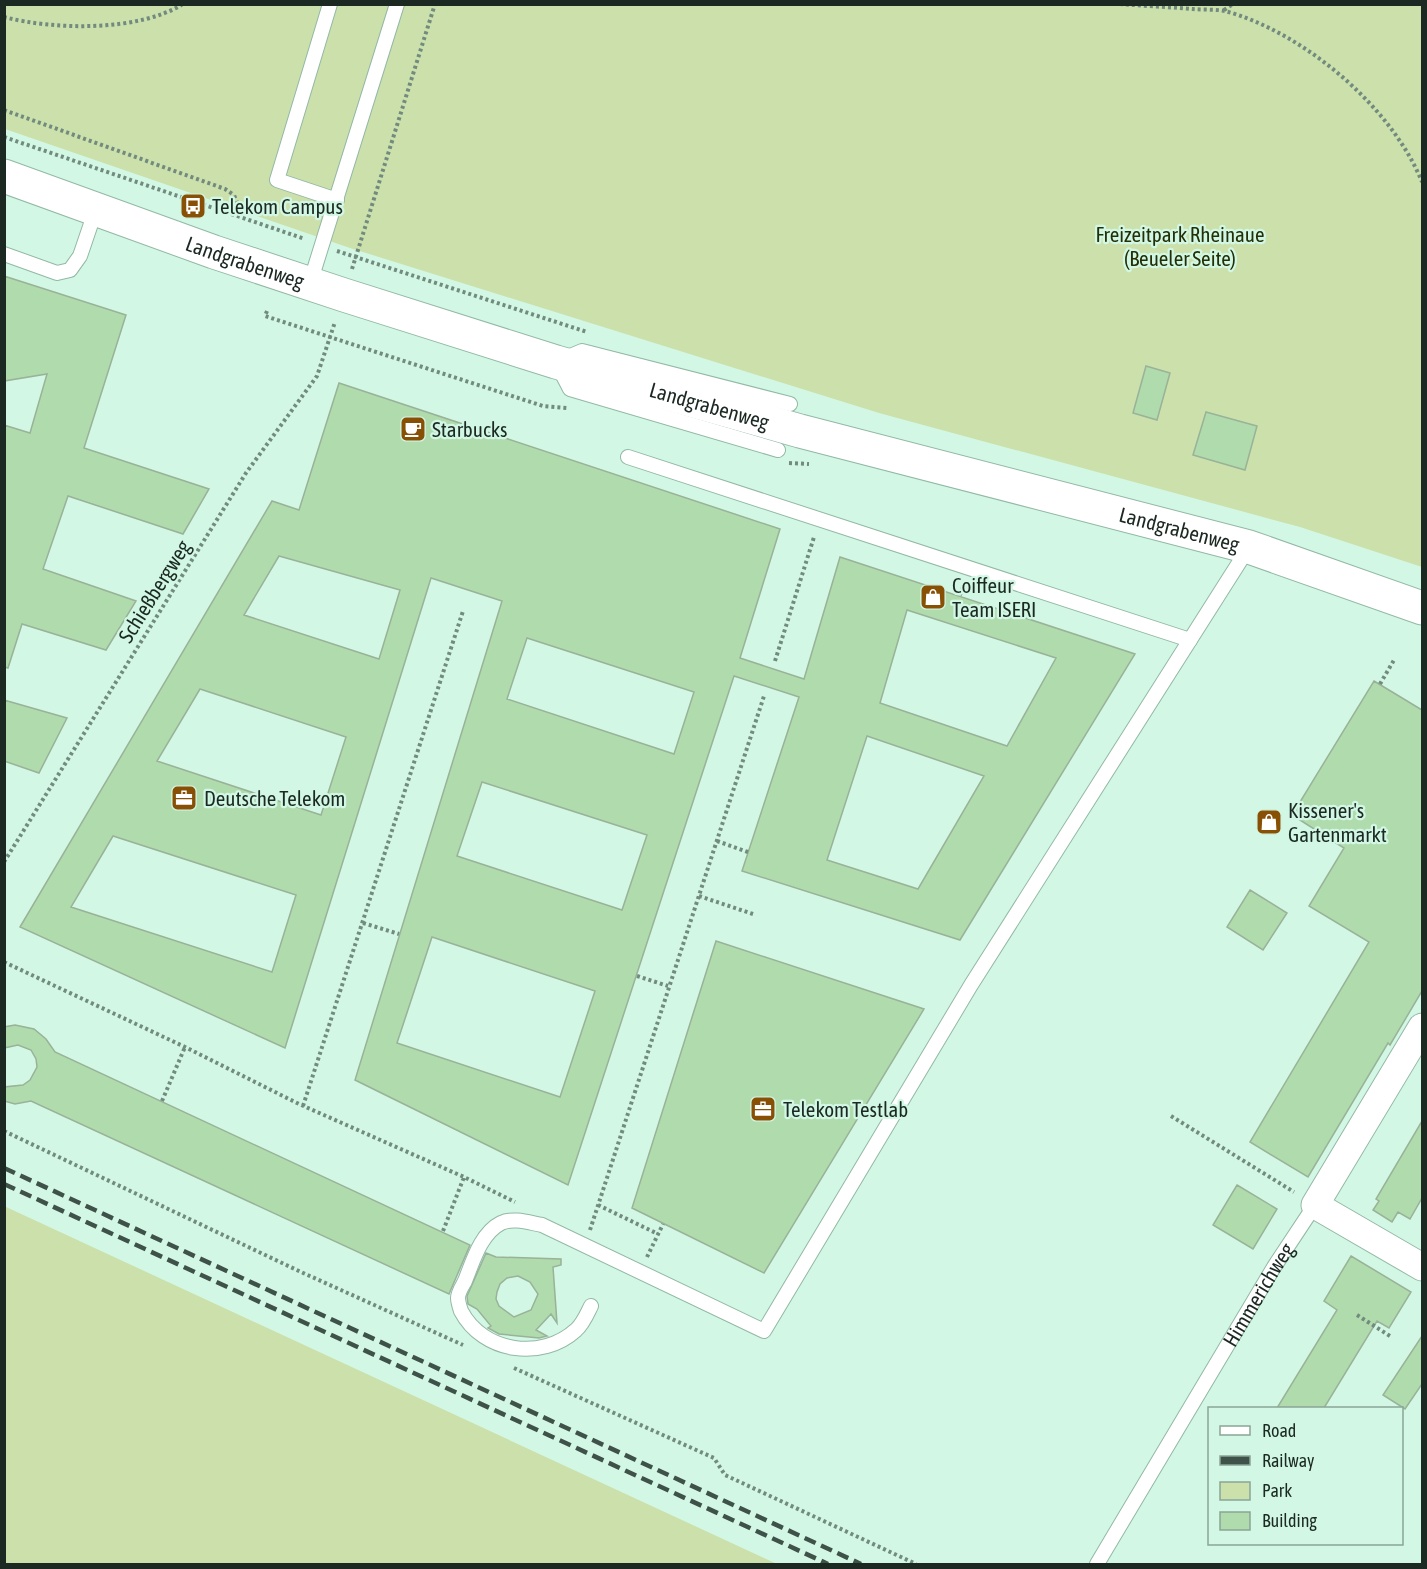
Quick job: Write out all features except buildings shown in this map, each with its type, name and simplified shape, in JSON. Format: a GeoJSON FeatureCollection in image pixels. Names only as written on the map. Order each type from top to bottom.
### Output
{"type":"FeatureCollection","features":[{"type":"Feature","properties":{"kind":"street","name":"Landgrabenweg"},"geometry":{"type":"LineString","coordinates":[[4,176],[214,252],[556,362],[800,431],[1249,547],[1422,608]]}},
{"type":"Feature","properties":{"kind":"street","name":"Himmerichweg"},"geometry":{"type":"LineString","coordinates":[[1315,1205],[1422,1027]]}},
{"type":"Feature","properties":{"kind":"street"},"geometry":{"type":"LineString","coordinates":[[1315,1205],[1422,1267]]}},
{"type":"Feature","properties":{"kind":"lane"},"geometry":{"type":"LineString","coordinates":[[330,4],[277,180],[337,200]]}},
{"type":"Feature","properties":{"kind":"lane"},"geometry":{"type":"LineString","coordinates":[[310,284],[397,4]]}},
{"type":"Feature","properties":{"kind":"lane"},"geometry":{"type":"LineString","coordinates":[[4,254],[57,273],[70,270],[80,256],[96,209]]}},
{"type":"Feature","properties":{"kind":"lane"},"geometry":{"type":"LineString","coordinates":[[778,450],[570,388],[556,362],[582,351],[790,404]]}},
{"type":"Feature","properties":{"kind":"lane"},"geometry":{"type":"LineString","coordinates":[[628,457],[1190,640]]}},
{"type":"Feature","properties":{"kind":"lane"},"geometry":{"type":"LineString","coordinates":[[591,1306],[578,1328],[565,1339],[526,1350],[492,1342],[480,1334],[460,1310],[458,1298],[478,1249],[489,1233],[501,1223],[514,1220],[542,1225],[764,1331],[971,984],[1249,547]]}},
{"type":"Feature","properties":{"kind":"lane","name":"Himmerichweg"},"geometry":{"type":"LineString","coordinates":[[1096,1564],[1315,1205]]}},
{"type":"Feature","properties":{"kind":"path"},"geometry":{"type":"LineString","coordinates":[[4,16],[59,26],[110,25],[149,17],[183,4]]}},
{"type":"Feature","properties":{"kind":"path"},"geometry":{"type":"LineString","coordinates":[[435,4],[356,258],[595,334]]}},
{"type":"Feature","properties":{"kind":"path"},"geometry":{"type":"LineString","coordinates":[[1120,4],[1223,11],[1260,24],[1285,38],[1343,76],[1390,126],[1414,161],[1422,182]]}},
{"type":"Feature","properties":{"kind":"path"},"geometry":{"type":"LineString","coordinates":[[1223,11],[1233,4]]}},
{"type":"Feature","properties":{"kind":"path"},"geometry":{"type":"LineString","coordinates":[[4,110],[225,189],[234,195],[243,218]]}},
{"type":"Feature","properties":{"kind":"path"},"geometry":{"type":"LineString","coordinates":[[4,137],[323,246]]}},
{"type":"Feature","properties":{"kind":"path"},"geometry":{"type":"LineString","coordinates":[[267,311],[265,316],[543,406],[578,408]]}},
{"type":"Feature","properties":{"kind":"path","name":"Schießbergweg"},"geometry":{"type":"LineString","coordinates":[[4,862],[246,473],[316,376],[329,338]]}},
{"type":"Feature","properties":{"kind":"path"},"geometry":{"type":"LineString","coordinates":[[775,662],[820,519]]}},
{"type":"Feature","properties":{"kind":"path"},"geometry":{"type":"LineString","coordinates":[[303,1106],[463,611]]}},
{"type":"Feature","properties":{"kind":"path"},"geometry":{"type":"LineString","coordinates":[[1380,684],[1394,660]]}},
{"type":"Feature","properties":{"kind":"path"},"geometry":{"type":"LineString","coordinates":[[585,1245],[764,696]]}},
{"type":"Feature","properties":{"kind":"path"},"geometry":{"type":"LineString","coordinates":[[717,841],[748,852]]}},
{"type":"Feature","properties":{"kind":"path"},"geometry":{"type":"LineString","coordinates":[[699,896],[753,914]]}},
{"type":"Feature","properties":{"kind":"path"},"geometry":{"type":"LineString","coordinates":[[363,923],[399,934]]}},
{"type":"Feature","properties":{"kind":"path"},"geometry":{"type":"LineString","coordinates":[[4,962],[185,1047],[303,1106],[464,1177],[527,1208],[542,1225]]}},
{"type":"Feature","properties":{"kind":"path"},"geometry":{"type":"LineString","coordinates":[[638,976],[668,986]]}},
{"type":"Feature","properties":{"kind":"path"},"geometry":{"type":"LineString","coordinates":[[162,1101],[185,1047]]}},
{"type":"Feature","properties":{"kind":"path"},"geometry":{"type":"LineString","coordinates":[[1171,1116],[1315,1205]]}},
{"type":"Feature","properties":{"kind":"path"},"geometry":{"type":"LineString","coordinates":[[4,1131],[301,1272],[464,1345]]}},
{"type":"Feature","properties":{"kind":"path"},"geometry":{"type":"LineString","coordinates":[[443,1231],[464,1177]]}},
{"type":"Feature","properties":{"kind":"path"},"geometry":{"type":"LineString","coordinates":[[598,1205],[658,1234]]}},
{"type":"Feature","properties":{"kind":"path"},"geometry":{"type":"LineString","coordinates":[[641,1272],[663,1224]]}},
{"type":"Feature","properties":{"kind":"path"},"geometry":{"type":"LineString","coordinates":[[1357,1316],[1390,1336]]}},
{"type":"Feature","properties":{"kind":"path"},"geometry":{"type":"LineString","coordinates":[[507,1365],[714,1458],[725,1475],[916,1564]]}},
{"type":"Feature","properties":{"kind":"green space","name":"Freizeitpark Rheinaue (Beueler Seite)"},"geometry":{"type":"Polygon","coordinates":[[[5,5],[1422,5],[1422,567],[1300,527],[879,413],[350,248],[5,129],[5,5]]]}},
{"type":"Feature","properties":{"kind":"green space"},"geometry":{"type":"Polygon","coordinates":[[[4,1206],[777,1564],[5,1564],[4,1206]]]}},
{"type":"Feature","properties":{"kind":"railway"},"geometry":{"type":"LineString","coordinates":[[4,1168],[861,1564]]}},
{"type":"Feature","properties":{"kind":"railway"},"geometry":{"type":"LineString","coordinates":[[4,1184],[828,1564]]}},
{"type":"Feature","properties":{"kind":"place","name":"Telekom Campus"},"geometry":{"type":"Point","coordinates":[193,206]}},
{"type":"Feature","properties":{"kind":"place","name":"Starbucks"},"geometry":{"type":"Point","coordinates":[413,429]}},
{"type":"Feature","properties":{"kind":"place","name":"Coiffeur Team ISERI"},"geometry":{"type":"Point","coordinates":[933,597]}},
{"type":"Feature","properties":{"kind":"place","name":"Deutsche Telekom"},"geometry":{"type":"Point","coordinates":[184,798]}},
{"type":"Feature","properties":{"kind":"place","name":"Kissener's Gartenmarkt"},"geometry":{"type":"Point","coordinates":[1269,822]}},
{"type":"Feature","properties":{"kind":"place","name":"Telekom Testlab"},"geometry":{"type":"Point","coordinates":[763,1109]}}]}
